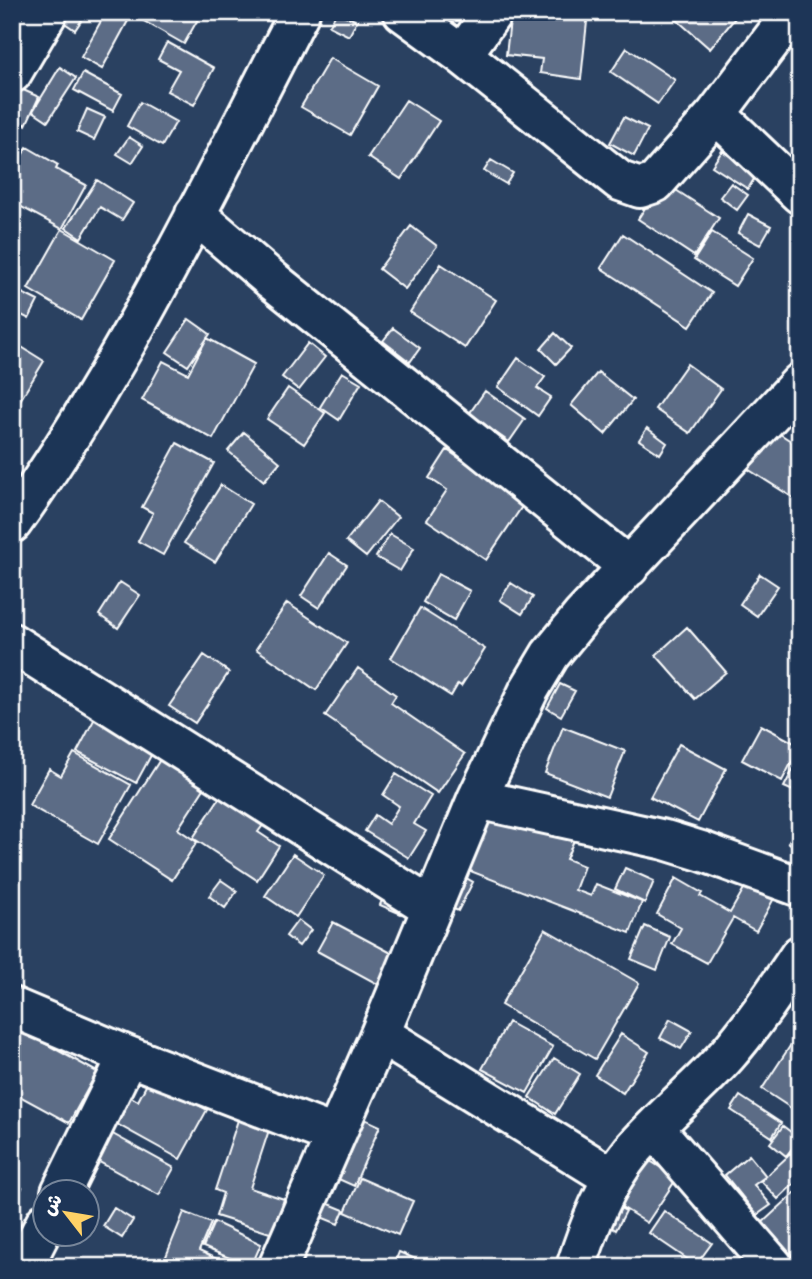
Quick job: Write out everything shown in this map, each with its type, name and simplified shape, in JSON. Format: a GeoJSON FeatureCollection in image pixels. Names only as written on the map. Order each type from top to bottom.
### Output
{"type":"FeatureCollection","features":[{"type":"Feature","properties":{"kind":"street"},"geometry":{"type":"LineString","coordinates":[[12,73],[48,12]]}},
{"type":"Feature","properties":{"kind":"street"},"geometry":{"type":"LineString","coordinates":[[12,523],[42,482],[104,384],[300,12]]}},
{"type":"Feature","properties":{"kind":"street"},"geometry":{"type":"LineString","coordinates":[[404,12],[620,181],[640,188],[655,183],[716,114],[793,12]]}},
{"type":"Feature","properties":{"kind":"street"},"geometry":{"type":"LineString","coordinates":[[462,55],[493,12]]}},
{"type":"Feature","properties":{"kind":"street"},"geometry":{"type":"LineString","coordinates":[[716,114],[800,194]]}},
{"type":"Feature","properties":{"kind":"street"},"geometry":{"type":"LineString","coordinates":[[195,214],[282,289],[629,567]]}},
{"type":"Feature","properties":{"kind":"street"},"geometry":{"type":"LineString","coordinates":[[278,1267],[380,1034],[477,799],[528,690],[550,655],[582,616],[800,383]]}},
{"type":"Feature","properties":{"kind":"street"},"geometry":{"type":"LineString","coordinates":[[12,643],[432,908]]}},
{"type":"Feature","properties":{"kind":"street"},"geometry":{"type":"LineString","coordinates":[[477,799],[664,840],[800,887]]}},
{"type":"Feature","properties":{"kind":"street"},"geometry":{"type":"LineString","coordinates":[[576,1267],[597,1209],[613,1178],[654,1128],[727,1054],[800,955]]}},
{"type":"Feature","properties":{"kind":"street"},"geometry":{"type":"LineString","coordinates":[[12,1007],[128,1056],[334,1135]]}},
{"type":"Feature","properties":{"kind":"street"},"geometry":{"type":"LineString","coordinates":[[380,1034],[613,1178]]}},
{"type":"Feature","properties":{"kind":"street"},"geometry":{"type":"LineString","coordinates":[[68,1178],[128,1056]]}},
{"type":"Feature","properties":{"kind":"street"},"geometry":{"type":"LineString","coordinates":[[654,1128],[774,1267]]}},
{"type":"Feature","properties":{"kind":"street"},"geometry":{"type":"LineString","coordinates":[[23,1267],[33,1248]]}},
{"type":"Feature","properties":{"kind":"building"},"geometry":{"type":"Polygon","coordinates":[[[64,12],[87,12],[75,30],[59,19],[64,12]]]}},
{"type":"Feature","properties":{"kind":"building"},"geometry":{"type":"Polygon","coordinates":[[[106,12],[118,12],[129,19],[102,69],[81,57],[106,12]]]}},
{"type":"Feature","properties":{"kind":"building"},"geometry":{"type":"Polygon","coordinates":[[[128,12],[202,12],[184,44],[128,12]]]}},
{"type":"Feature","properties":{"kind":"building"},"geometry":{"type":"Polygon","coordinates":[[[337,12],[357,21],[349,36],[329,26],[337,12]]]}},
{"type":"Feature","properties":{"kind":"building"},"geometry":{"type":"Polygon","coordinates":[[[511,12],[553,15],[553,12],[588,12],[581,79],[540,73],[542,59],[506,55],[511,12]]]}},
{"type":"Feature","properties":{"kind":"building"},"geometry":{"type":"Polygon","coordinates":[[[668,12],[729,12],[735,18],[710,49],[668,12]]]}},
{"type":"Feature","properties":{"kind":"building"},"geometry":{"type":"Polygon","coordinates":[[[167,42],[214,68],[194,105],[167,91],[179,70],[158,59],[167,42]]]}},
{"type":"Feature","properties":{"kind":"building"},"geometry":{"type":"Polygon","coordinates":[[[627,48],[675,80],[658,104],[611,72],[627,48]]]}},
{"type":"Feature","properties":{"kind":"building"},"geometry":{"type":"Polygon","coordinates":[[[330,58],[378,86],[350,135],[301,107],[330,58]]]}},
{"type":"Feature","properties":{"kind":"building"},"geometry":{"type":"Polygon","coordinates":[[[60,67],[76,78],[48,121],[33,111],[60,67]]]}},
{"type":"Feature","properties":{"kind":"building"},"geometry":{"type":"Polygon","coordinates":[[[83,73],[122,94],[113,111],[74,90],[83,73]]]}},
{"type":"Feature","properties":{"kind":"building"},"geometry":{"type":"Polygon","coordinates":[[[21,89],[39,97],[26,125],[12,118],[12,108],[21,89]]]}},
{"type":"Feature","properties":{"kind":"building"},"geometry":{"type":"Polygon","coordinates":[[[406,100],[439,121],[401,179],[368,157],[406,100]]]}},
{"type":"Feature","properties":{"kind":"building"},"geometry":{"type":"Polygon","coordinates":[[[140,102],[176,122],[162,146],[127,126],[140,102]]]}},
{"type":"Feature","properties":{"kind":"building"},"geometry":{"type":"Polygon","coordinates":[[[87,109],[105,117],[94,140],[77,132],[87,109]]]}},
{"type":"Feature","properties":{"kind":"building"},"geometry":{"type":"Polygon","coordinates":[[[624,117],[648,129],[634,156],[610,143],[624,117]]]}},
{"type":"Feature","properties":{"kind":"building"},"geometry":{"type":"Polygon","coordinates":[[[12,122],[21,126],[12,142],[12,122]]]}},
{"type":"Feature","properties":{"kind":"building"},"geometry":{"type":"Polygon","coordinates":[[[129,137],[143,146],[132,163],[117,154],[129,137]]]}},
{"type":"Feature","properties":{"kind":"building"},"geometry":{"type":"Polygon","coordinates":[[[27,147],[58,165],[56,169],[86,185],[62,229],[12,202],[12,173],[27,147]]]}},
{"type":"Feature","properties":{"kind":"building"},"geometry":{"type":"Polygon","coordinates":[[[722,151],[757,174],[748,189],[712,166],[722,151]]]}},
{"type":"Feature","properties":{"kind":"building"},"geometry":{"type":"Polygon","coordinates":[[[491,160],[513,173],[506,184],[484,171],[491,160]]]}},
{"type":"Feature","properties":{"kind":"building"},"geometry":{"type":"Polygon","coordinates":[[[97,180],[133,203],[122,220],[100,207],[81,238],[66,228],[97,180]]]}},
{"type":"Feature","properties":{"kind":"building"},"geometry":{"type":"Polygon","coordinates":[[[662,181],[719,218],[694,256],[638,219],[662,181]]]}},
{"type":"Feature","properties":{"kind":"building"},"geometry":{"type":"Polygon","coordinates":[[[731,183],[748,195],[737,210],[720,197],[731,183]]]}},
{"type":"Feature","properties":{"kind":"building"},"geometry":{"type":"Polygon","coordinates":[[[748,214],[771,226],[760,245],[738,233],[748,214]]]}},
{"type":"Feature","properties":{"kind":"building"},"geometry":{"type":"Polygon","coordinates":[[[411,226],[437,246],[405,289],[379,269],[411,226]]]}},
{"type":"Feature","properties":{"kind":"building"},"geometry":{"type":"Polygon","coordinates":[[[62,229],[115,260],[81,320],[28,289],[62,229]]]}},
{"type":"Feature","properties":{"kind":"building"},"geometry":{"type":"Polygon","coordinates":[[[712,232],[753,258],[735,286],[694,260],[712,232]]]}},
{"type":"Feature","properties":{"kind":"building"},"geometry":{"type":"Polygon","coordinates":[[[623,234],[712,293],[690,326],[601,268],[623,234]]]}},
{"type":"Feature","properties":{"kind":"building"},"geometry":{"type":"Polygon","coordinates":[[[441,264],[496,300],[465,348],[410,312],[441,264]]]}},
{"type":"Feature","properties":{"kind":"building"},"geometry":{"type":"Polygon","coordinates":[[[14,289],[38,301],[29,319],[12,310],[14,289]]]}},
{"type":"Feature","properties":{"kind":"building"},"geometry":{"type":"Polygon","coordinates":[[[189,319],[210,334],[188,366],[167,352],[189,319]]]}},
{"type":"Feature","properties":{"kind":"building"},"geometry":{"type":"Polygon","coordinates":[[[393,328],[420,348],[410,362],[383,341],[393,328]]]}},
{"type":"Feature","properties":{"kind":"building"},"geometry":{"type":"Polygon","coordinates":[[[555,333],[571,348],[556,364],[541,349],[555,333]]]}},
{"type":"Feature","properties":{"kind":"building"},"geometry":{"type":"Polygon","coordinates":[[[207,338],[254,364],[213,439],[142,400],[163,361],[188,374],[207,338]]]}},
{"type":"Feature","properties":{"kind":"building"},"geometry":{"type":"Polygon","coordinates":[[[12,341],[44,361],[16,407],[12,405],[12,341]]]}},
{"type":"Feature","properties":{"kind":"building"},"geometry":{"type":"Polygon","coordinates":[[[308,343],[325,357],[299,390],[282,377],[308,343]]]}},
{"type":"Feature","properties":{"kind":"building"},"geometry":{"type":"Polygon","coordinates":[[[518,358],[545,377],[537,388],[551,397],[538,416],[498,387],[518,358]]]}},
{"type":"Feature","properties":{"kind":"building"},"geometry":{"type":"Polygon","coordinates":[[[687,364],[721,389],[690,433],[655,409],[687,364]]]}},
{"type":"Feature","properties":{"kind":"building"},"geometry":{"type":"Polygon","coordinates":[[[342,372],[361,383],[339,420],[320,407],[342,372]]]}},
{"type":"Feature","properties":{"kind":"building"},"geometry":{"type":"Polygon","coordinates":[[[598,372],[633,400],[605,434],[571,405],[598,372]]]}},
{"type":"Feature","properties":{"kind":"building"},"geometry":{"type":"Polygon","coordinates":[[[288,388],[325,413],[304,444],[267,419],[288,388]]]}},
{"type":"Feature","properties":{"kind":"building"},"geometry":{"type":"Polygon","coordinates":[[[485,391],[525,419],[509,442],[469,414],[485,391]]]}},
{"type":"Feature","properties":{"kind":"building"},"geometry":{"type":"Polygon","coordinates":[[[768,426],[800,447],[800,502],[743,466],[768,426]]]}},
{"type":"Feature","properties":{"kind":"building"},"geometry":{"type":"Polygon","coordinates":[[[647,428],[667,443],[660,454],[639,440],[647,428]]]}},
{"type":"Feature","properties":{"kind":"building"},"geometry":{"type":"Polygon","coordinates":[[[244,432],[280,462],[264,481],[228,451],[244,432]]]}},
{"type":"Feature","properties":{"kind":"building"},"geometry":{"type":"Polygon","coordinates":[[[177,443],[214,463],[163,555],[138,541],[153,513],[142,507],[177,443]]]}},
{"type":"Feature","properties":{"kind":"building"},"geometry":{"type":"Polygon","coordinates":[[[447,450],[525,502],[486,560],[427,520],[447,490],[429,478],[447,450]]]}},
{"type":"Feature","properties":{"kind":"building"},"geometry":{"type":"Polygon","coordinates":[[[221,485],[251,504],[215,562],[184,543],[221,485]]]}},
{"type":"Feature","properties":{"kind":"building"},"geometry":{"type":"Polygon","coordinates":[[[378,501],[398,517],[366,557],[346,541],[378,501]]]}},
{"type":"Feature","properties":{"kind":"building"},"geometry":{"type":"Polygon","coordinates":[[[390,534],[414,548],[400,571],[376,557],[390,534]]]}},
{"type":"Feature","properties":{"kind":"building"},"geometry":{"type":"Polygon","coordinates":[[[329,553],[347,565],[319,608],[301,596],[329,553]]]}},
{"type":"Feature","properties":{"kind":"building"},"geometry":{"type":"Polygon","coordinates":[[[438,574],[470,591],[454,620],[423,602],[438,574]]]}},
{"type":"Feature","properties":{"kind":"building"},"geometry":{"type":"Polygon","coordinates":[[[760,574],[778,586],[757,616],[740,604],[760,574]]]}},
{"type":"Feature","properties":{"kind":"building"},"geometry":{"type":"Polygon","coordinates":[[[120,582],[140,595],[118,628],[99,615],[120,582]]]}},
{"type":"Feature","properties":{"kind":"building"},"geometry":{"type":"Polygon","coordinates":[[[511,583],[533,597],[522,614],[500,600],[511,583]]]}},
{"type":"Feature","properties":{"kind":"building"},"geometry":{"type":"Polygon","coordinates":[[[287,603],[347,643],[316,690],[256,649],[287,603]]]}},
{"type":"Feature","properties":{"kind":"building"},"geometry":{"type":"Polygon","coordinates":[[[420,608],[485,649],[461,686],[458,684],[451,696],[391,658],[420,608]]]}},
{"type":"Feature","properties":{"kind":"building"},"geometry":{"type":"Polygon","coordinates":[[[687,627],[726,672],[695,699],[656,655],[687,627]]]}},
{"type":"Feature","properties":{"kind":"building"},"geometry":{"type":"Polygon","coordinates":[[[204,655],[229,672],[195,723],[169,706],[204,655]]]}},
{"type":"Feature","properties":{"kind":"building"},"geometry":{"type":"Polygon","coordinates":[[[358,668],[396,695],[391,703],[465,754],[438,793],[325,716],[358,668]]]}},
{"type":"Feature","properties":{"kind":"building"},"geometry":{"type":"Polygon","coordinates":[[[560,684],[575,691],[561,716],[547,708],[560,684]]]}},
{"type":"Feature","properties":{"kind":"building"},"geometry":{"type":"Polygon","coordinates":[[[96,716],[155,748],[136,783],[77,752],[96,716]]]}},
{"type":"Feature","properties":{"kind":"building"},"geometry":{"type":"Polygon","coordinates":[[[761,725],[800,746],[782,781],[742,760],[761,725]]]}},
{"type":"Feature","properties":{"kind":"building"},"geometry":{"type":"Polygon","coordinates":[[[563,727],[625,751],[607,797],[545,773],[563,727]]]}},
{"type":"Feature","properties":{"kind":"building"},"geometry":{"type":"Polygon","coordinates":[[[679,744],[726,769],[698,822],[650,797],[679,744]]]}},
{"type":"Feature","properties":{"kind":"building"},"geometry":{"type":"Polygon","coordinates":[[[74,753],[131,785],[98,844],[29,805],[49,769],[61,776],[74,753]]]}},
{"type":"Feature","properties":{"kind":"building"},"geometry":{"type":"Polygon","coordinates":[[[163,755],[207,784],[178,829],[197,842],[172,880],[109,839],[163,755]]]}},
{"type":"Feature","properties":{"kind":"building"},"geometry":{"type":"Polygon","coordinates":[[[800,759],[800,794],[784,787],[800,759]]]}},
{"type":"Feature","properties":{"kind":"building"},"geometry":{"type":"Polygon","coordinates":[[[396,774],[431,796],[414,824],[426,831],[409,858],[365,831],[375,815],[388,824],[399,806],[383,795],[396,774]]]}},
{"type":"Feature","properties":{"kind":"building"},"geometry":{"type":"Polygon","coordinates":[[[226,788],[269,817],[258,832],[279,846],[257,880],[193,838],[226,788]]]}},
{"type":"Feature","properties":{"kind":"building"},"geometry":{"type":"Polygon","coordinates":[[[485,803],[575,838],[566,859],[584,866],[575,890],[591,896],[596,884],[642,902],[630,933],[460,867],[485,803]]]}},
{"type":"Feature","properties":{"kind":"building"},"geometry":{"type":"Polygon","coordinates":[[[800,826],[800,851],[788,842],[800,826]]]}},
{"type":"Feature","properties":{"kind":"building"},"geometry":{"type":"Polygon","coordinates":[[[293,854],[324,875],[296,917],[265,896],[293,854]]]}},
{"type":"Feature","properties":{"kind":"building"},"geometry":{"type":"Polygon","coordinates":[[[625,868],[654,881],[645,903],[615,889],[625,868]]]}},
{"type":"Feature","properties":{"kind":"building"},"geometry":{"type":"Polygon","coordinates":[[[461,875],[473,882],[458,911],[445,905],[461,875]]]}},
{"type":"Feature","properties":{"kind":"building"},"geometry":{"type":"Polygon","coordinates":[[[676,878],[730,913],[750,878],[777,893],[756,931],[733,918],[707,963],[672,944],[681,928],[657,914],[676,878]]]}},
{"type":"Feature","properties":{"kind":"building"},"geometry":{"type":"Polygon","coordinates":[[[221,880],[237,891],[225,908],[209,896],[221,880]]]}},
{"type":"Feature","properties":{"kind":"building"},"geometry":{"type":"Polygon","coordinates":[[[387,887],[409,896],[401,914],[380,905],[387,887]]]}},
{"type":"Feature","properties":{"kind":"building"},"geometry":{"type":"Polygon","coordinates":[[[298,920],[311,930],[299,946],[286,936],[298,920]]]}},
{"type":"Feature","properties":{"kind":"building"},"geometry":{"type":"Polygon","coordinates":[[[333,922],[397,956],[381,986],[317,951],[333,922]]]}},
{"type":"Feature","properties":{"kind":"building"},"geometry":{"type":"Polygon","coordinates":[[[645,926],[670,937],[657,970],[631,959],[645,926]]]}},
{"type":"Feature","properties":{"kind":"building"},"geometry":{"type":"Polygon","coordinates":[[[545,929],[639,983],[595,1059],[501,1005],[545,929]]]}},
{"type":"Feature","properties":{"kind":"building"},"geometry":{"type":"Polygon","coordinates":[[[800,977],[800,1008],[777,991],[800,977]]]}},
{"type":"Feature","properties":{"kind":"building"},"geometry":{"type":"Polygon","coordinates":[[[670,1019],[692,1031],[681,1049],[660,1038],[670,1019]]]}},
{"type":"Feature","properties":{"kind":"building"},"geometry":{"type":"Polygon","coordinates":[[[508,1022],[553,1047],[527,1093],[482,1069],[508,1022]]]}},
{"type":"Feature","properties":{"kind":"building"},"geometry":{"type":"Polygon","coordinates":[[[12,1025],[97,1072],[69,1123],[12,1092],[12,1025]]]}},
{"type":"Feature","properties":{"kind":"building"},"geometry":{"type":"Polygon","coordinates":[[[621,1034],[649,1052],[623,1093],[595,1075],[621,1034]]]}},
{"type":"Feature","properties":{"kind":"building"},"geometry":{"type":"Polygon","coordinates":[[[792,1043],[800,1048],[800,1114],[762,1089],[792,1043]]]}},
{"type":"Feature","properties":{"kind":"building"},"geometry":{"type":"Polygon","coordinates":[[[554,1058],[580,1074],[555,1114],[529,1097],[554,1058]]]}},
{"type":"Feature","properties":{"kind":"building"},"geometry":{"type":"Polygon","coordinates":[[[150,1078],[207,1110],[180,1159],[106,1118],[121,1091],[138,1101],[150,1078]]]}},
{"type":"Feature","properties":{"kind":"building"},"geometry":{"type":"Polygon","coordinates":[[[740,1096],[781,1123],[772,1137],[731,1110],[740,1096]]]}},
{"type":"Feature","properties":{"kind":"building"},"geometry":{"type":"Polygon","coordinates":[[[351,1113],[380,1126],[354,1186],[325,1173],[351,1113]]]}},
{"type":"Feature","properties":{"kind":"building"},"geometry":{"type":"Polygon","coordinates":[[[238,1120],[269,1130],[250,1188],[284,1199],[273,1234],[216,1216],[223,1193],[215,1190],[238,1120]]]}},
{"type":"Feature","properties":{"kind":"building"},"geometry":{"type":"Polygon","coordinates":[[[783,1126],[800,1139],[786,1156],[770,1143],[783,1126]]]}},
{"type":"Feature","properties":{"kind":"building"},"geometry":{"type":"Polygon","coordinates":[[[100,1127],[174,1168],[159,1195],[85,1154],[100,1127]]]}},
{"type":"Feature","properties":{"kind":"building"},"geometry":{"type":"Polygon","coordinates":[[[800,1145],[800,1178],[778,1199],[761,1181],[800,1145]]]}},
{"type":"Feature","properties":{"kind":"building"},"geometry":{"type":"Polygon","coordinates":[[[636,1152],[677,1178],[647,1223],[606,1197],[636,1152]]]}},
{"type":"Feature","properties":{"kind":"building"},"geometry":{"type":"Polygon","coordinates":[[[749,1155],[766,1176],[754,1185],[771,1205],[757,1215],[725,1175],[749,1155]]]}},
{"type":"Feature","properties":{"kind":"building"},"geometry":{"type":"Polygon","coordinates":[[[360,1178],[413,1201],[398,1235],[345,1212],[360,1178]]]}},
{"type":"Feature","properties":{"kind":"building"},"geometry":{"type":"Polygon","coordinates":[[[12,1184],[22,1188],[12,1207],[12,1184]]]}},
{"type":"Feature","properties":{"kind":"building"},"geometry":{"type":"Polygon","coordinates":[[[800,1188],[800,1264],[762,1223],[800,1188]]]}},
{"type":"Feature","properties":{"kind":"building"},"geometry":{"type":"Polygon","coordinates":[[[317,1199],[344,1210],[338,1224],[311,1213],[317,1199]]]}},
{"type":"Feature","properties":{"kind":"building"},"geometry":{"type":"Polygon","coordinates":[[[609,1202],[626,1211],[616,1230],[599,1220],[609,1202]]]}},
{"type":"Feature","properties":{"kind":"building"},"geometry":{"type":"Polygon","coordinates":[[[114,1208],[133,1220],[122,1238],[103,1226],[114,1208]]]}},
{"type":"Feature","properties":{"kind":"building"},"geometry":{"type":"Polygon","coordinates":[[[664,1211],[712,1243],[696,1265],[649,1233],[664,1211]]]}},
{"type":"Feature","properties":{"kind":"building"},"geometry":{"type":"Polygon","coordinates":[[[184,1212],[211,1223],[199,1251],[234,1267],[184,1267],[165,1259],[184,1212]]]}},
{"type":"Feature","properties":{"kind":"building"},"geometry":{"type":"Polygon","coordinates":[[[214,1222],[261,1244],[251,1267],[203,1247],[214,1222]]]}},
{"type":"Feature","properties":{"kind":"building"},"geometry":{"type":"Polygon","coordinates":[[[399,1252],[434,1267],[393,1267],[399,1252]]]}}]}
